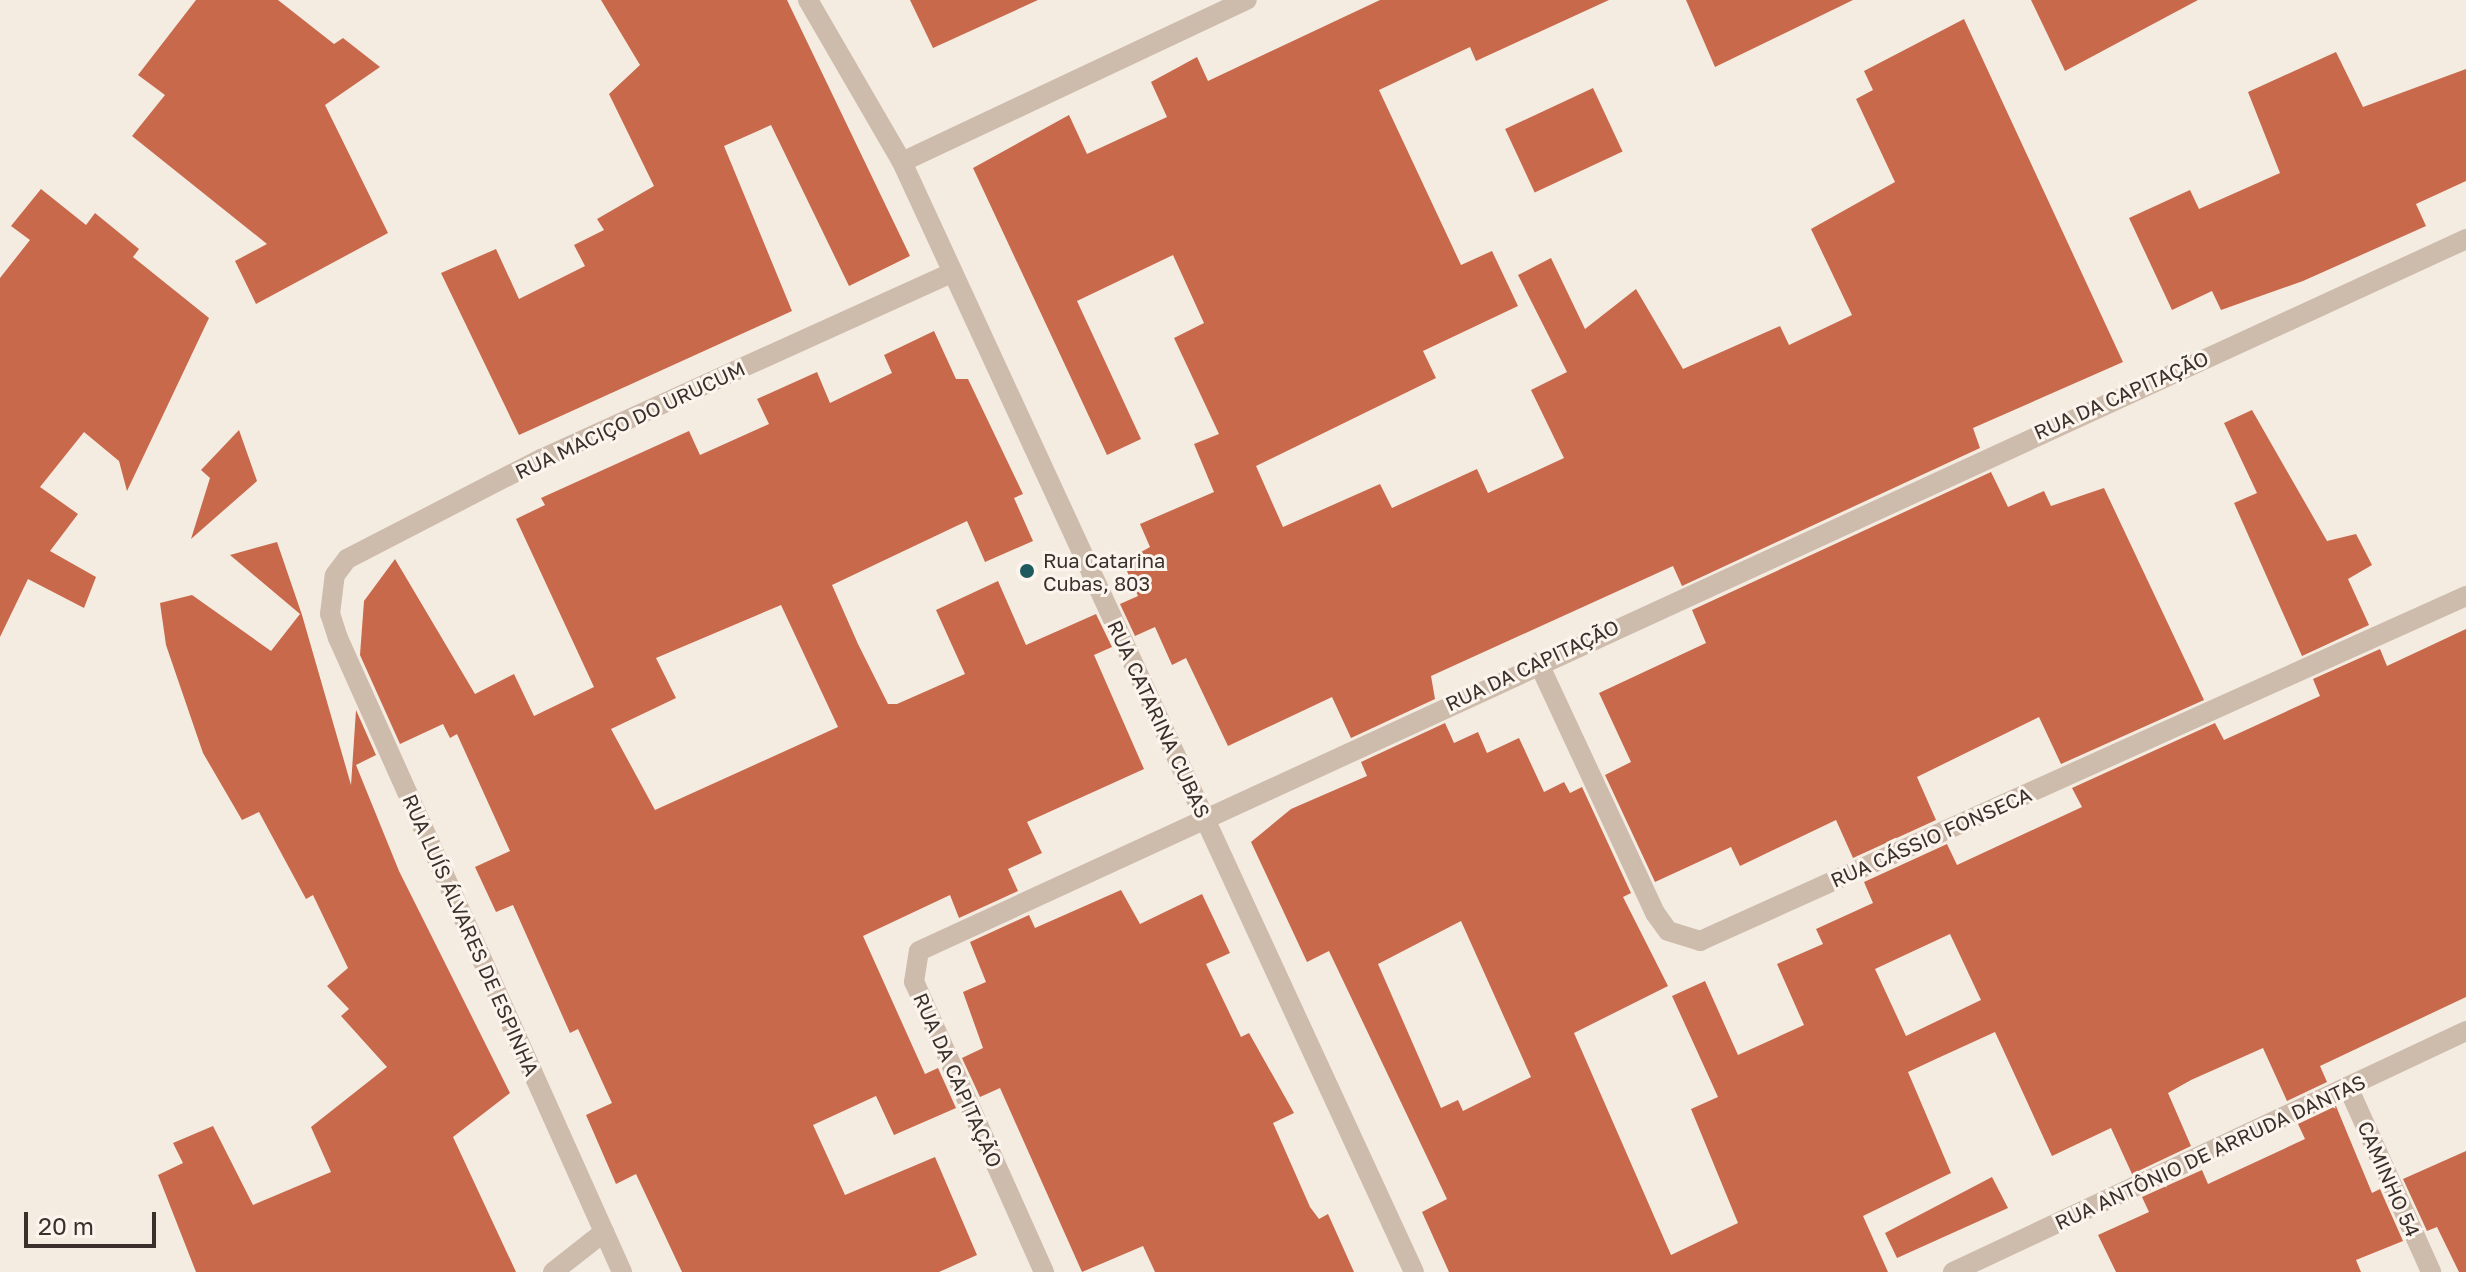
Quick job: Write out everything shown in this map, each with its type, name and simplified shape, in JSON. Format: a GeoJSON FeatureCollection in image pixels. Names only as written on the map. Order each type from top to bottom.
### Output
{"type":"FeatureCollection","features":[{"type":"Feature","properties":{"kind":"street","name":"RUA CATARINA CUBAS"},"geometry":{"type":"LineString","coordinates":[[808,0],[902,162],[1414,1272]]}},
{"type":"Feature","properties":{"kind":"street"},"geometry":{"type":"LineString","coordinates":[[902,162],[1247,0]]}},
{"type":"Feature","properties":{"kind":"street","name":"RUA DA CAPITAÇÃO"},"geometry":{"type":"LineString","coordinates":[[1044,1272],[914,982],[914,959],[934,940],[2466,239]]}},
{"type":"Feature","properties":{"kind":"street","name":"RUA MACIÇO DO URUCUM"},"geometry":{"type":"LineString","coordinates":[[331,595],[347,559],[541,459],[953,272]]}},
{"type":"Feature","properties":{"kind":"street","name":"RUA LUÍS ÁLVARES DE ESPINHA"},"geometry":{"type":"LineString","coordinates":[[331,595],[338,638],[622,1272]]}},
{"type":"Feature","properties":{"kind":"street","name":"RUA CÁSSIO FONSECA"},"geometry":{"type":"LineString","coordinates":[[1538,662],[1655,913],[1668,931],[1700,941],[2466,596]]}},
{"type":"Feature","properties":{"kind":"street","name":"RUA ANTÔNIO DE ARRUDA DANTAS"},"geometry":{"type":"LineString","coordinates":[[1953,1272],[2466,1031]]}},
{"type":"Feature","properties":{"kind":"street","name":"CAMINHO 54"},"geometry":{"type":"LineString","coordinates":[[2348,1087],[2431,1272]]}},
{"type":"Feature","properties":{"kind":"street"},"geometry":{"type":"LineString","coordinates":[[553,1272],[604,1232]]}},
{"type":"Feature","properties":{"kind":"building"},"geometry":{"type":"Polygon","coordinates":[[[196,0],[278,0],[334,44],[343,38],[380,67],[325,105],[388,233],[256,304],[235,261],[267,244],[132,136],[165,95],[138,75],[196,0]]]}},
{"type":"Feature","properties":{"kind":"building"},"geometry":{"type":"Polygon","coordinates":[[[601,0],[787,0],[910,256],[849,286],[771,125],[724,146],[792,311],[519,435],[441,273],[496,249],[519,299],[585,266],[574,245],[604,230],[597,219],[654,186],[609,94],[640,65],[601,0]]]}},
{"type":"Feature","properties":{"kind":"building"},"geometry":{"type":"Polygon","coordinates":[[[910,0],[1038,0],[933,48],[910,0]]]}},
{"type":"Feature","properties":{"kind":"building"},"geometry":{"type":"Polygon","coordinates":[[[1380,0],[1609,0],[1476,61],[1470,47],[1379,90],[1461,265],[1492,251],[1518,306],[1423,351],[1436,378],[1256,466],[1283,527],[1380,484],[1392,508],[1477,469],[1488,493],[1564,458],[1531,390],[1567,372],[1518,275],[1551,258],[1585,329],[1636,289],[1683,369],[1780,326],[1789,345],[1852,315],[1811,229],[1895,182],[1856,99],[1873,90],[1864,71],[1964,19],[2123,362],[1973,428],[1980,448],[1682,586],[1673,566],[1431,676],[1435,699],[1351,738],[1332,697],[1228,746],[1186,658],[1172,665],[1155,627],[1135,636],[1120,604],[1138,596],[1123,562],[1150,547],[1140,524],[1214,492],[1194,444],[1219,434],[1174,338],[1204,323],[1173,255],[1077,301],[1141,439],[1107,455],[973,168],[1069,115],[1087,154],[1167,117],[1151,82],[1197,57],[1208,81],[1380,0]]]}},
{"type":"Feature","properties":{"kind":"building"},"geometry":{"type":"Polygon","coordinates":[[[1686,0],[1853,0],[1715,67],[1686,0]]]}},
{"type":"Feature","properties":{"kind":"building"},"geometry":{"type":"Polygon","coordinates":[[[2031,0],[2198,0],[2065,71],[2031,0]]]}},
{"type":"Feature","properties":{"kind":"building"},"geometry":{"type":"Polygon","coordinates":[[[2336,52],[2363,107],[2466,69],[2466,181],[2416,204],[2426,226],[2303,281],[2221,310],[2212,291],[2172,310],[2129,218],[2190,190],[2199,209],[2280,173],[2248,92],[2336,52]]]}},
{"type":"Feature","properties":{"kind":"building"},"geometry":{"type":"Polygon","coordinates":[[[1593,88],[1623,151],[1535,192],[1505,129],[1593,88]]]}},
{"type":"Feature","properties":{"kind":"building"},"geometry":{"type":"Polygon","coordinates":[[[41,189],[86,225],[95,213],[139,249],[133,257],[209,318],[127,491],[119,461],[84,432],[40,487],[78,514],[50,551],[96,577],[84,608],[28,579],[0,637],[0,278],[30,240],[11,226],[41,189]]]}},
{"type":"Feature","properties":{"kind":"building"},"geometry":{"type":"Polygon","coordinates":[[[934,331],[956,379],[968,379],[1023,494],[1014,498],[1033,541],[985,562],[967,521],[832,585],[888,704],[897,704],[965,674],[936,610],[998,581],[1026,645],[1096,614],[1112,647],[1094,655],[1144,769],[1027,822],[1042,853],[1008,869],[1018,891],[959,918],[950,895],[863,936],[925,1074],[938,1068],[956,1108],[894,1135],[876,1096],[813,1125],[845,1195],[935,1157],[977,1255],[939,1272],[682,1272],[636,1174],[616,1184],[586,1115],[612,1103],[578,1029],[570,1033],[513,905],[496,912],[475,867],[510,851],[457,734],[450,738],[443,724],[400,744],[360,655],[364,601],[395,559],[475,694],[514,674],[534,716],[594,687],[516,519],[545,505],[541,498],[689,431],[700,455],[769,424],[757,399],[817,372],[830,403],[892,373],[884,355],[934,331]],[[781,605],[656,658],[676,698],[611,729],[655,810],[838,727],[781,605]]]}},
{"type":"Feature","properties":{"kind":"building"},"geometry":{"type":"Polygon","coordinates":[[[2252,410],[2327,541],[2356,534],[2372,565],[2348,579],[2369,625],[2302,656],[2234,503],[2257,493],[2224,423],[2252,410]]]}},
{"type":"Feature","properties":{"kind":"building"},"geometry":{"type":"Polygon","coordinates":[[[239,430],[257,481],[191,539],[210,478],[201,470],[239,430]]]}},
{"type":"Feature","properties":{"kind":"building"},"geometry":{"type":"Polygon","coordinates":[[[1991,472],[2008,507],[2044,491],[2051,506],[2104,488],[2204,700],[2061,764],[2039,717],[1917,777],[1936,820],[1853,858],[1836,820],[1740,866],[1731,847],[1655,882],[1605,775],[1631,762],[1599,693],[1706,643],[1692,610],[1991,472]]]}},
{"type":"Feature","properties":{"kind":"building"},"geometry":{"type":"Polygon","coordinates":[[[277,542],[302,615],[351,785],[356,710],[376,755],[356,765],[399,871],[510,1093],[453,1137],[516,1272],[196,1272],[158,1175],[183,1163],[173,1143],[213,1126],[253,1205],[331,1172],[311,1127],[387,1067],[341,1016],[349,1009],[327,986],[348,968],[313,895],[306,899],[259,812],[242,820],[203,753],[166,645],[160,603],[192,595],[271,651],[300,614],[230,555],[277,542]]]}},
{"type":"Feature","properties":{"kind":"building"},"geometry":{"type":"Polygon","coordinates":[[[2466,629],[2466,997],[2320,1066],[2327,1082],[2287,1101],[2263,1048],[2191,1080],[2168,1093],[2191,1146],[2132,1174],[2111,1128],[2052,1156],[1995,1032],[1908,1072],[1951,1173],[1863,1216],[1888,1272],[1449,1272],[1422,1212],[1447,1199],[1329,951],[1307,962],[1251,842],[1291,809],[1367,776],[1361,762],[1445,723],[1454,743],[1478,732],[1487,753],[1519,738],[1544,792],[1564,782],[1570,793],[1582,787],[1631,893],[1623,897],[1668,986],[1574,1033],[1671,1255],[1738,1223],[1691,1109],[1718,1097],[1672,996],[1705,981],[1738,1055],[1804,1025],[1777,964],[1823,944],[1816,929],[1873,903],[1864,882],[1947,844],[1957,865],[2082,807],[2072,788],[2215,723],[2224,740],[2320,696],[2313,679],[2380,649],[2387,666],[2466,629]],[[1461,921],[1378,964],[1441,1108],[1458,1100],[1463,1111],[1531,1077],[1461,921]],[[1950,934],[1875,969],[1906,1036],[1981,1000],[1950,934]]]}},
{"type":"Feature","properties":{"kind":"building"},"geometry":{"type":"Polygon","coordinates":[[[1121,890],[1140,924],[1202,894],[1230,953],[1206,964],[1241,1037],[1249,1033],[1294,1113],[1273,1123],[1310,1207],[1319,1219],[1328,1214],[1354,1272],[1155,1272],[1143,1246],[1082,1272],[1000,1088],[980,1097],[962,1058],[983,1048],[963,992],[986,982],[970,942],[1029,915],[1035,928],[1121,890]]]}},
{"type":"Feature","properties":{"kind":"building"},"geometry":{"type":"Polygon","coordinates":[[[2336,1106],[2372,1193],[2380,1189],[2403,1241],[2356,1260],[2361,1272],[2116,1272],[2098,1235],[2149,1212],[2142,1197],[2202,1170],[2208,1184],[2305,1139],[2298,1124],[2336,1106]]]}},
{"type":"Feature","properties":{"kind":"building"},"geometry":{"type":"Polygon","coordinates":[[[2466,1151],[2466,1272],[2459,1272],[2437,1227],[2427,1231],[2403,1179],[2466,1151]]]}},
{"type":"Feature","properties":{"kind":"building"},"geometry":{"type":"Polygon","coordinates":[[[1992,1177],[2008,1208],[1897,1258],[1885,1233],[1992,1177]]]}},
{"type":"Feature","properties":{"kind":"place","name":"Rua Catarina Cubas, 803"},"geometry":{"type":"Point","coordinates":[1027,571]}}]}
